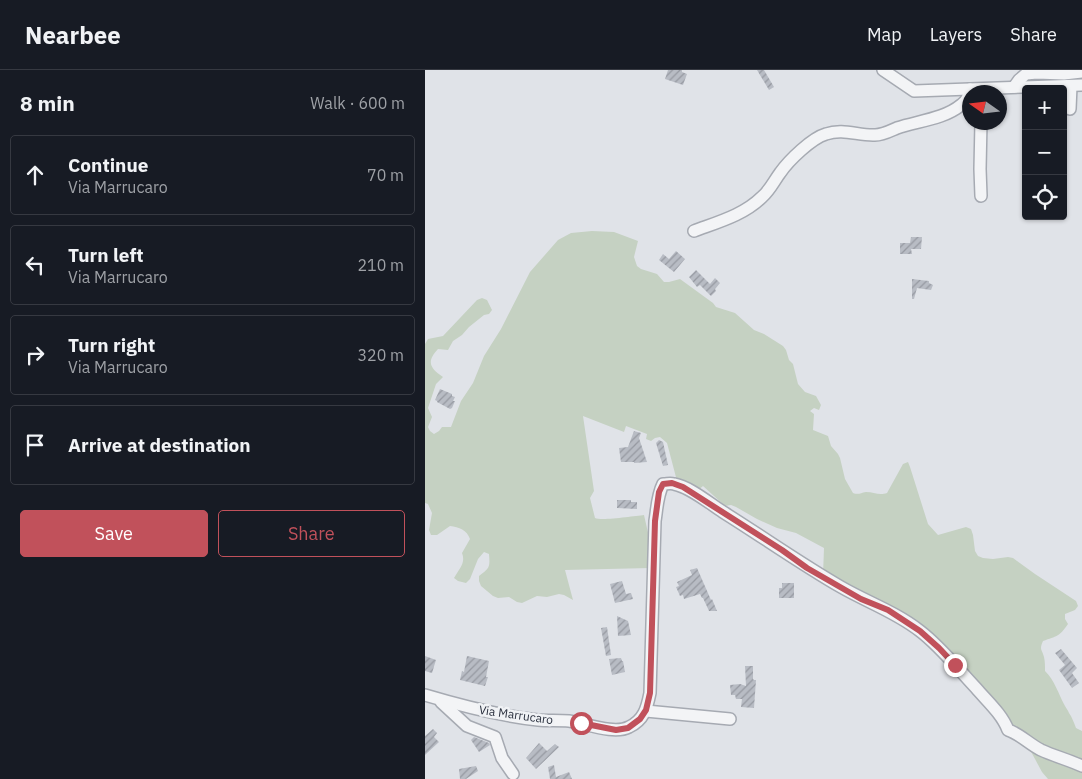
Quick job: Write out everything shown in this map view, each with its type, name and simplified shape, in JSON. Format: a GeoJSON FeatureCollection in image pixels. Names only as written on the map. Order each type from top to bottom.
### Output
{"type":"FeatureCollection","features":[{"type":"Feature","properties":{"kind":"street"},"geometry":{"type":"LineString","coordinates":[[883,70],[914,91],[962,89]]}},
{"type":"Feature","properties":{"kind":"street"},"geometry":{"type":"LineString","coordinates":[[1015,87],[1026,74],[1082,72]]}},
{"type":"Feature","properties":{"kind":"street"},"geometry":{"type":"LineString","coordinates":[[1007,88],[1077,85],[1070,109]]}},
{"type":"Feature","properties":{"kind":"street"},"geometry":{"type":"LineString","coordinates":[[694,231],[734,216],[748,208],[762,197],[789,161],[825,134],[839,132],[877,135],[946,114],[962,105]]}},
{"type":"Feature","properties":{"kind":"street"},"geometry":{"type":"LineString","coordinates":[[981,130],[981,196]]}},
{"type":"Feature","properties":{"kind":"street"},"geometry":{"type":"LineString","coordinates":[[730,719],[646,710],[650,693],[655,521],[659,492],[663,484],[672,483],[699,496],[807,568],[861,599],[888,610],[920,631],[939,648],[991,705],[1005,722],[1008,730],[1017,733],[1027,742],[1042,750],[1082,766]]}},
{"type":"Feature","properties":{"kind":"street","name":"Via Marrucaro"},"geometry":{"type":"LineString","coordinates":[[425,695],[467,707],[539,720],[566,721],[616,730],[628,728],[640,719],[646,710]]}},
{"type":"Feature","properties":{"kind":"street","name":"Via Marrucaro"},"geometry":{"type":"LineString","coordinates":[[438,699],[467,726],[495,737],[502,758],[513,774]]}},
{"type":"Feature","properties":{"kind":"green space"},"geometry":{"type":"Polygon","coordinates":[[[592,231],[614,232],[638,241],[634,257],[637,266],[641,269],[657,274],[664,282],[680,279],[716,307],[735,313],[754,330],[783,346],[789,360],[793,364],[798,384],[805,392],[816,396],[821,405],[819,410],[814,408],[810,411],[814,414],[813,430],[828,436],[831,446],[840,458],[845,479],[853,493],[887,493],[903,464],[908,462],[928,524],[938,535],[966,527],[971,529],[975,551],[978,556],[993,559],[1013,558],[1076,601],[1078,606],[1075,610],[1065,614],[1068,624],[1057,636],[1043,641],[1041,648],[1045,671],[1054,683],[1076,728],[1082,731],[1082,764],[1026,737],[1013,726],[943,648],[823,575],[824,548],[796,533],[777,528],[757,519],[736,507],[731,505],[725,506],[703,486],[696,492],[677,481],[667,443],[660,437],[651,441],[646,439],[647,434],[626,426],[624,432],[583,416],[594,491],[590,498],[595,518],[611,519],[644,515],[649,537],[650,568],[565,570],[573,600],[559,594],[547,597],[537,596],[522,603],[509,597],[498,598],[493,596],[481,586],[479,576],[489,565],[489,554],[484,552],[478,559],[470,579],[466,583],[454,578],[463,560],[462,553],[470,539],[465,531],[453,526],[437,535],[431,535],[429,530],[432,513],[428,504],[425,503],[425,344],[428,339],[443,336],[477,300],[482,298],[487,300],[492,310],[489,314],[484,315],[453,341],[448,350],[438,349],[432,358],[431,364],[433,368],[443,377],[436,384],[428,408],[432,417],[428,427],[434,434],[442,427],[451,427],[461,401],[473,383],[484,356],[501,329],[530,272],[558,240],[571,233],[592,231]]]}},
{"type":"Feature","properties":{"kind":"green space"},"geometry":{"type":"Polygon","coordinates":[[[1028,746],[1082,771],[1082,779],[1048,779],[1042,772],[1028,746]]]}},
{"type":"Feature","properties":{"kind":"building"},"geometry":{"type":"Polygon","coordinates":[[[668,70],[682,70],[682,72],[687,74],[683,85],[665,79],[668,70]]]}},
{"type":"Feature","properties":{"kind":"building"},"geometry":{"type":"Polygon","coordinates":[[[757,70],[764,70],[774,87],[769,90],[757,70]]]}},
{"type":"Feature","properties":{"kind":"building"},"geometry":{"type":"Polygon","coordinates":[[[911,237],[922,237],[921,249],[911,249],[912,254],[900,254],[900,243],[910,243],[911,237]]]}},
{"type":"Feature","properties":{"kind":"building"},"geometry":{"type":"Polygon","coordinates":[[[676,251],[685,259],[674,272],[659,260],[663,254],[669,259],[676,251]]]}},
{"type":"Feature","properties":{"kind":"building"},"geometry":{"type":"Polygon","coordinates":[[[696,270],[710,284],[715,278],[720,283],[711,296],[700,285],[697,287],[689,277],[696,270]]]}},
{"type":"Feature","properties":{"kind":"building"},"geometry":{"type":"Polygon","coordinates":[[[912,279],[929,281],[933,285],[931,290],[917,288],[914,299],[912,299],[912,279]]]}},
{"type":"Feature","properties":{"kind":"building"},"geometry":{"type":"Polygon","coordinates":[[[440,389],[455,397],[452,408],[450,409],[435,400],[440,389]]]}},
{"type":"Feature","properties":{"kind":"building"},"geometry":{"type":"Polygon","coordinates":[[[634,431],[641,433],[639,438],[647,462],[621,462],[619,448],[628,447],[634,431]]]}},
{"type":"Feature","properties":{"kind":"building"},"geometry":{"type":"Polygon","coordinates":[[[659,440],[663,442],[668,465],[663,466],[656,443],[659,440]]]}},
{"type":"Feature","properties":{"kind":"building"},"geometry":{"type":"Polygon","coordinates":[[[617,500],[637,502],[637,509],[617,508],[617,500]]]}},
{"type":"Feature","properties":{"kind":"building"},"geometry":{"type":"Polygon","coordinates":[[[697,568],[717,611],[709,611],[700,594],[684,599],[683,595],[680,596],[676,587],[679,586],[677,582],[692,575],[690,570],[697,568]]]}},
{"type":"Feature","properties":{"kind":"building"},"geometry":{"type":"Polygon","coordinates":[[[622,581],[626,594],[631,593],[633,599],[615,603],[610,584],[622,581]]]}},
{"type":"Feature","properties":{"kind":"building"},"geometry":{"type":"Polygon","coordinates":[[[782,583],[794,583],[794,598],[779,598],[779,588],[782,588],[782,583]]]}},
{"type":"Feature","properties":{"kind":"building"},"geometry":{"type":"Polygon","coordinates":[[[617,616],[628,621],[631,635],[618,636],[617,616]]]}},
{"type":"Feature","properties":{"kind":"building"},"geometry":{"type":"Polygon","coordinates":[[[607,627],[611,655],[606,656],[601,628],[607,627]]]}},
{"type":"Feature","properties":{"kind":"building"},"geometry":{"type":"Polygon","coordinates":[[[1061,649],[1077,668],[1072,673],[1079,683],[1072,688],[1059,670],[1065,665],[1055,653],[1061,649]]]}},
{"type":"Feature","properties":{"kind":"building"},"geometry":{"type":"Polygon","coordinates":[[[425,656],[436,660],[432,673],[425,671],[425,656]]]}},
{"type":"Feature","properties":{"kind":"building"},"geometry":{"type":"Polygon","coordinates":[[[467,656],[489,661],[486,677],[488,677],[485,686],[460,680],[462,671],[464,672],[467,656]]]}},
{"type":"Feature","properties":{"kind":"building"},"geometry":{"type":"Polygon","coordinates":[[[621,658],[625,672],[612,675],[609,659],[621,658]]]}},
{"type":"Feature","properties":{"kind":"building"},"geometry":{"type":"Polygon","coordinates":[[[745,666],[753,666],[753,679],[756,680],[754,708],[741,707],[742,699],[736,699],[735,695],[731,695],[730,685],[740,684],[746,686],[745,666]]]}},
{"type":"Feature","properties":{"kind":"building"},"geometry":{"type":"Polygon","coordinates":[[[433,729],[437,733],[434,737],[439,742],[425,755],[425,736],[433,729]]]}},
{"type":"Feature","properties":{"kind":"building"},"geometry":{"type":"Polygon","coordinates":[[[474,737],[490,745],[479,752],[471,740],[474,737]]]}},
{"type":"Feature","properties":{"kind":"building"},"geometry":{"type":"Polygon","coordinates":[[[539,743],[547,751],[555,744],[559,747],[536,769],[526,758],[539,743]]]}},
{"type":"Feature","properties":{"kind":"building"},"geometry":{"type":"Polygon","coordinates":[[[554,765],[556,777],[569,772],[572,779],[550,779],[548,767],[554,765]]]}},
{"type":"Feature","properties":{"kind":"building"},"geometry":{"type":"Polygon","coordinates":[[[476,766],[478,771],[466,779],[460,779],[459,769],[476,766]]]}},
{"type":"Feature","properties":{"kind":"route"},"geometry":{"type":"LineString","coordinates":[[581,723],[616,730],[628,728],[640,719],[646,710],[650,693],[655,521],[659,492],[663,484],[672,483],[683,487],[807,568],[861,599],[888,610],[920,631],[955,665]]}}]}
